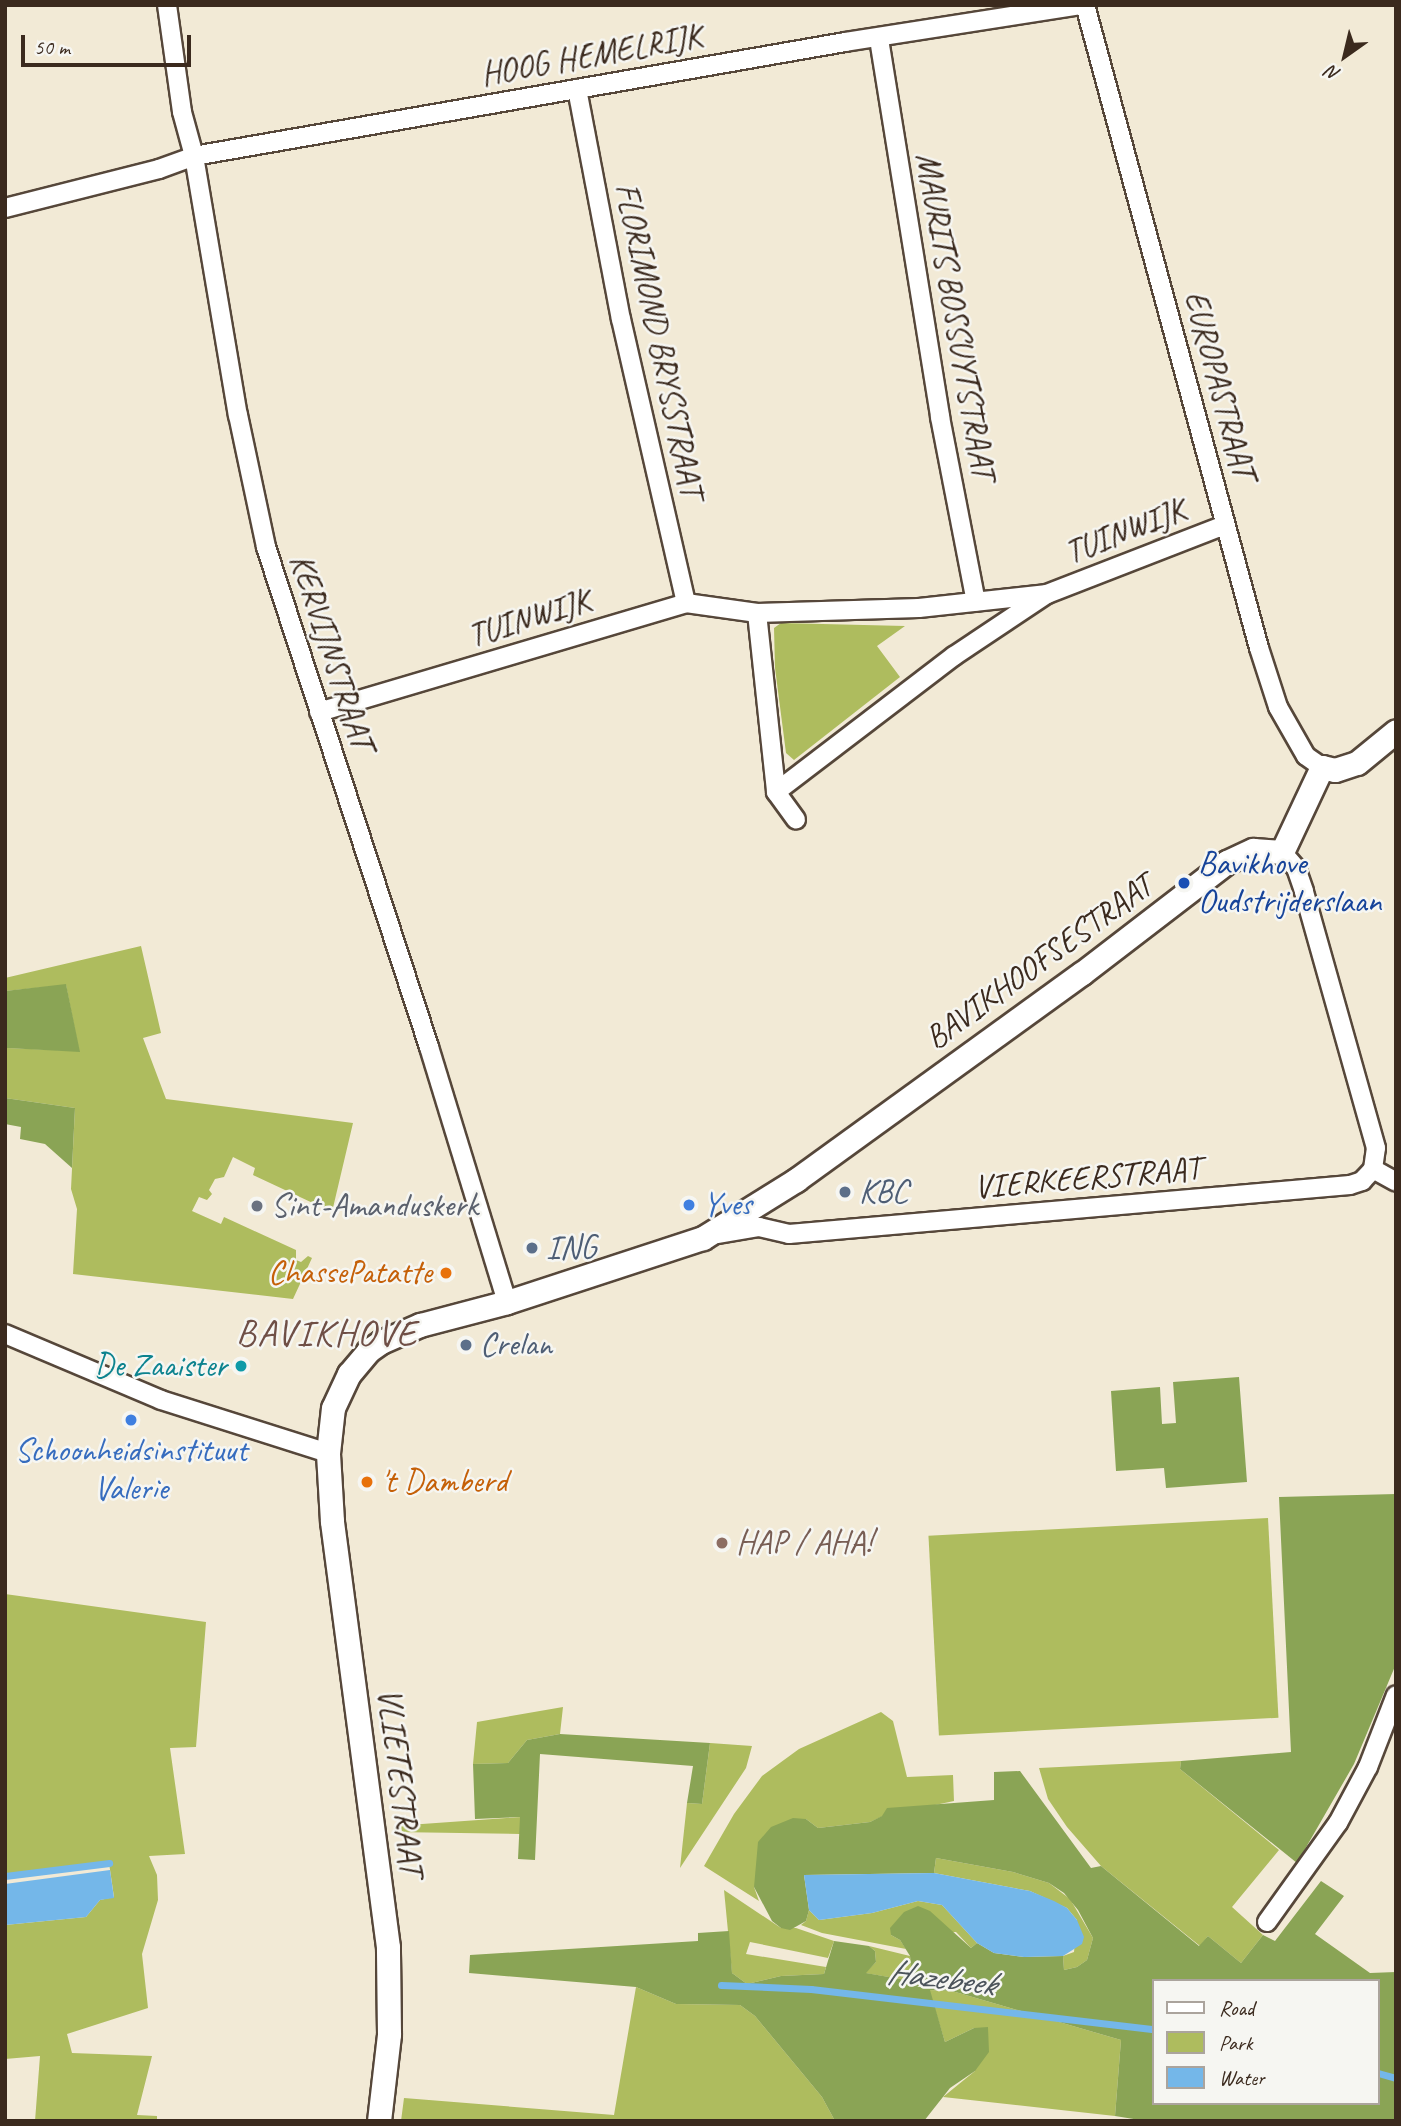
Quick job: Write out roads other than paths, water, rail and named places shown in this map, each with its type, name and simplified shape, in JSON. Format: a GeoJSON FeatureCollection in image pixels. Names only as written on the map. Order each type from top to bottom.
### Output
{"type":"FeatureCollection","features":[{"type":"Feature","properties":{"kind":"street","name":"KERVIJNSTRAAT"},"geometry":{"type":"LineString","coordinates":[[167,5],[182,113],[194,156],[238,415],[266,547],[429,1047],[506,1301]]}},
{"type":"Feature","properties":{"kind":"street","name":"HOOG HEMELRIJK"},"geometry":{"type":"LineString","coordinates":[[5,208],[159,169],[194,156],[845,42],[879,39],[1083,5]]}},
{"type":"Feature","properties":{"kind":"street","name":"EUROPASTRAAT"},"geometry":{"type":"LineString","coordinates":[[1083,5],[1225,525],[1279,707],[1307,756],[1322,766]]}},
{"type":"Feature","properties":{"kind":"street","name":"MAURITS BOSSUYTSTRAAT"},"geometry":{"type":"LineString","coordinates":[[879,39],[940,418],[976,602]]}},
{"type":"Feature","properties":{"kind":"street","name":"FLORIMOND BRYSSTRAAT"},"geometry":{"type":"LineString","coordinates":[[577,89],[621,319],[686,603]]}},
{"type":"Feature","properties":{"kind":"street","name":"TUINWIJK"},"geometry":{"type":"LineString","coordinates":[[776,792],[954,656],[1047,594],[1225,525]]}},
{"type":"Feature","properties":{"kind":"street","name":"TUINWIJK"},"geometry":{"type":"LineString","coordinates":[[319,712],[686,603],[757,613],[919,608],[1047,594]]}},
{"type":"Feature","properties":{"kind":"street"},"geometry":{"type":"LineString","coordinates":[[757,613],[776,792],[796,820]]}},
{"type":"Feature","properties":{"kind":"street"},"geometry":{"type":"LineString","coordinates":[[1396,731],[1357,763],[1335,770],[1322,766],[1282,852],[1296,868],[1321,947],[1376,1148],[1373,1169],[1396,1182]]}},
{"type":"Feature","properties":{"kind":"street","name":"BAVIKHOOFSESTRAAT"},"geometry":{"type":"LineString","coordinates":[[506,1301],[703,1238],[796,1180],[1081,974],[1227,862],[1253,850],[1282,852]]}},
{"type":"Feature","properties":{"kind":"street","name":"VIERKEERSTRAAT"},"geometry":{"type":"LineString","coordinates":[[703,1238],[743,1228],[775,1230],[789,1234],[1349,1185],[1362,1181],[1373,1169]]}},
{"type":"Feature","properties":{"kind":"street"},"geometry":{"type":"LineString","coordinates":[[760,1200],[766,1220],[775,1230]]}},
{"type":"Feature","properties":{"kind":"street","name":"VLIETESTRAAT"},"geometry":{"type":"LineString","coordinates":[[379,2121],[389,2035],[388,1947],[332,1521],[328,1453],[333,1408],[349,1374],[368,1351],[420,1325],[506,1301]]}},
{"type":"Feature","properties":{"kind":"street"},"geometry":{"type":"LineString","coordinates":[[5,1334],[161,1401],[328,1453]]}},
{"type":"Feature","properties":{"kind":"street"},"geometry":{"type":"LineString","coordinates":[[1267,1922],[1338,1822],[1368,1767],[1396,1695]]}},
{"type":"Feature","properties":{"kind":"water"},"geometry":{"type":"Polygon","coordinates":[[[110,1870],[114,1898],[100,1900],[86,1917],[5,1925],[5,1884],[110,1870]]]}},
{"type":"Feature","properties":{"kind":"water"},"geometry":{"type":"Polygon","coordinates":[[[934,1873],[1030,1891],[1054,1901],[1067,1908],[1077,1920],[1084,1937],[1082,1944],[1063,1956],[1024,1957],[994,1953],[977,1943],[942,1905],[918,1901],[872,1913],[819,1920],[809,1910],[804,1875],[934,1873]]]}},
{"type":"Feature","properties":{"kind":"waterway","name":"Hazebeek"},"geometry":{"type":"LineString","coordinates":[[5,1876],[109,1863]]}},
{"type":"Feature","properties":{"kind":"waterway","name":"Hazebeek"},"geometry":{"type":"LineString","coordinates":[[721,1985],[811,1989],[1152,2029]]}},
{"type":"Feature","properties":{"kind":"waterway","name":"Hazebeek"},"geometry":{"type":"LineString","coordinates":[[1380,2074],[1396,2078]]}},
{"type":"Feature","properties":{"kind":"place","name":"Bavikhove Oudstrijderslaan"},"geometry":{"type":"Point","coordinates":[1184,883]}},
{"type":"Feature","properties":{"kind":"place","name":"KBC"},"geometry":{"type":"Point","coordinates":[845,1192]}},
{"type":"Feature","properties":{"kind":"place","name":"Yves"},"geometry":{"type":"Point","coordinates":[689,1205]}},
{"type":"Feature","properties":{"kind":"place","name":"Sint-Amanduskerk"},"geometry":{"type":"Point","coordinates":[257,1206]}},
{"type":"Feature","properties":{"kind":"place","name":"ING"},"geometry":{"type":"Point","coordinates":[532,1248]}},
{"type":"Feature","properties":{"kind":"place","name":"ChassePatatte"},"geometry":{"type":"Point","coordinates":[446,1273]}},
{"type":"Feature","properties":{"kind":"place","name":"Crelan"},"geometry":{"type":"Point","coordinates":[466,1345]}},
{"type":"Feature","properties":{"kind":"place","name":"De Zaaister"},"geometry":{"type":"Point","coordinates":[241,1366]}},
{"type":"Feature","properties":{"kind":"place","name":"Schoonheidsinstituut Valerie"},"geometry":{"type":"Point","coordinates":[131,1420]}},
{"type":"Feature","properties":{"kind":"place","name":"'t Damberd"},"geometry":{"type":"Point","coordinates":[367,1482]}},
{"type":"Feature","properties":{"kind":"place","name":"HAP / AHA!"},"geometry":{"type":"Point","coordinates":[722,1543]}},
{"type":"Feature","properties":{"kind":"district","name":"BAVIKHOVE"},"geometry":{"type":"Point","coordinates":[327,1333]}}]}
